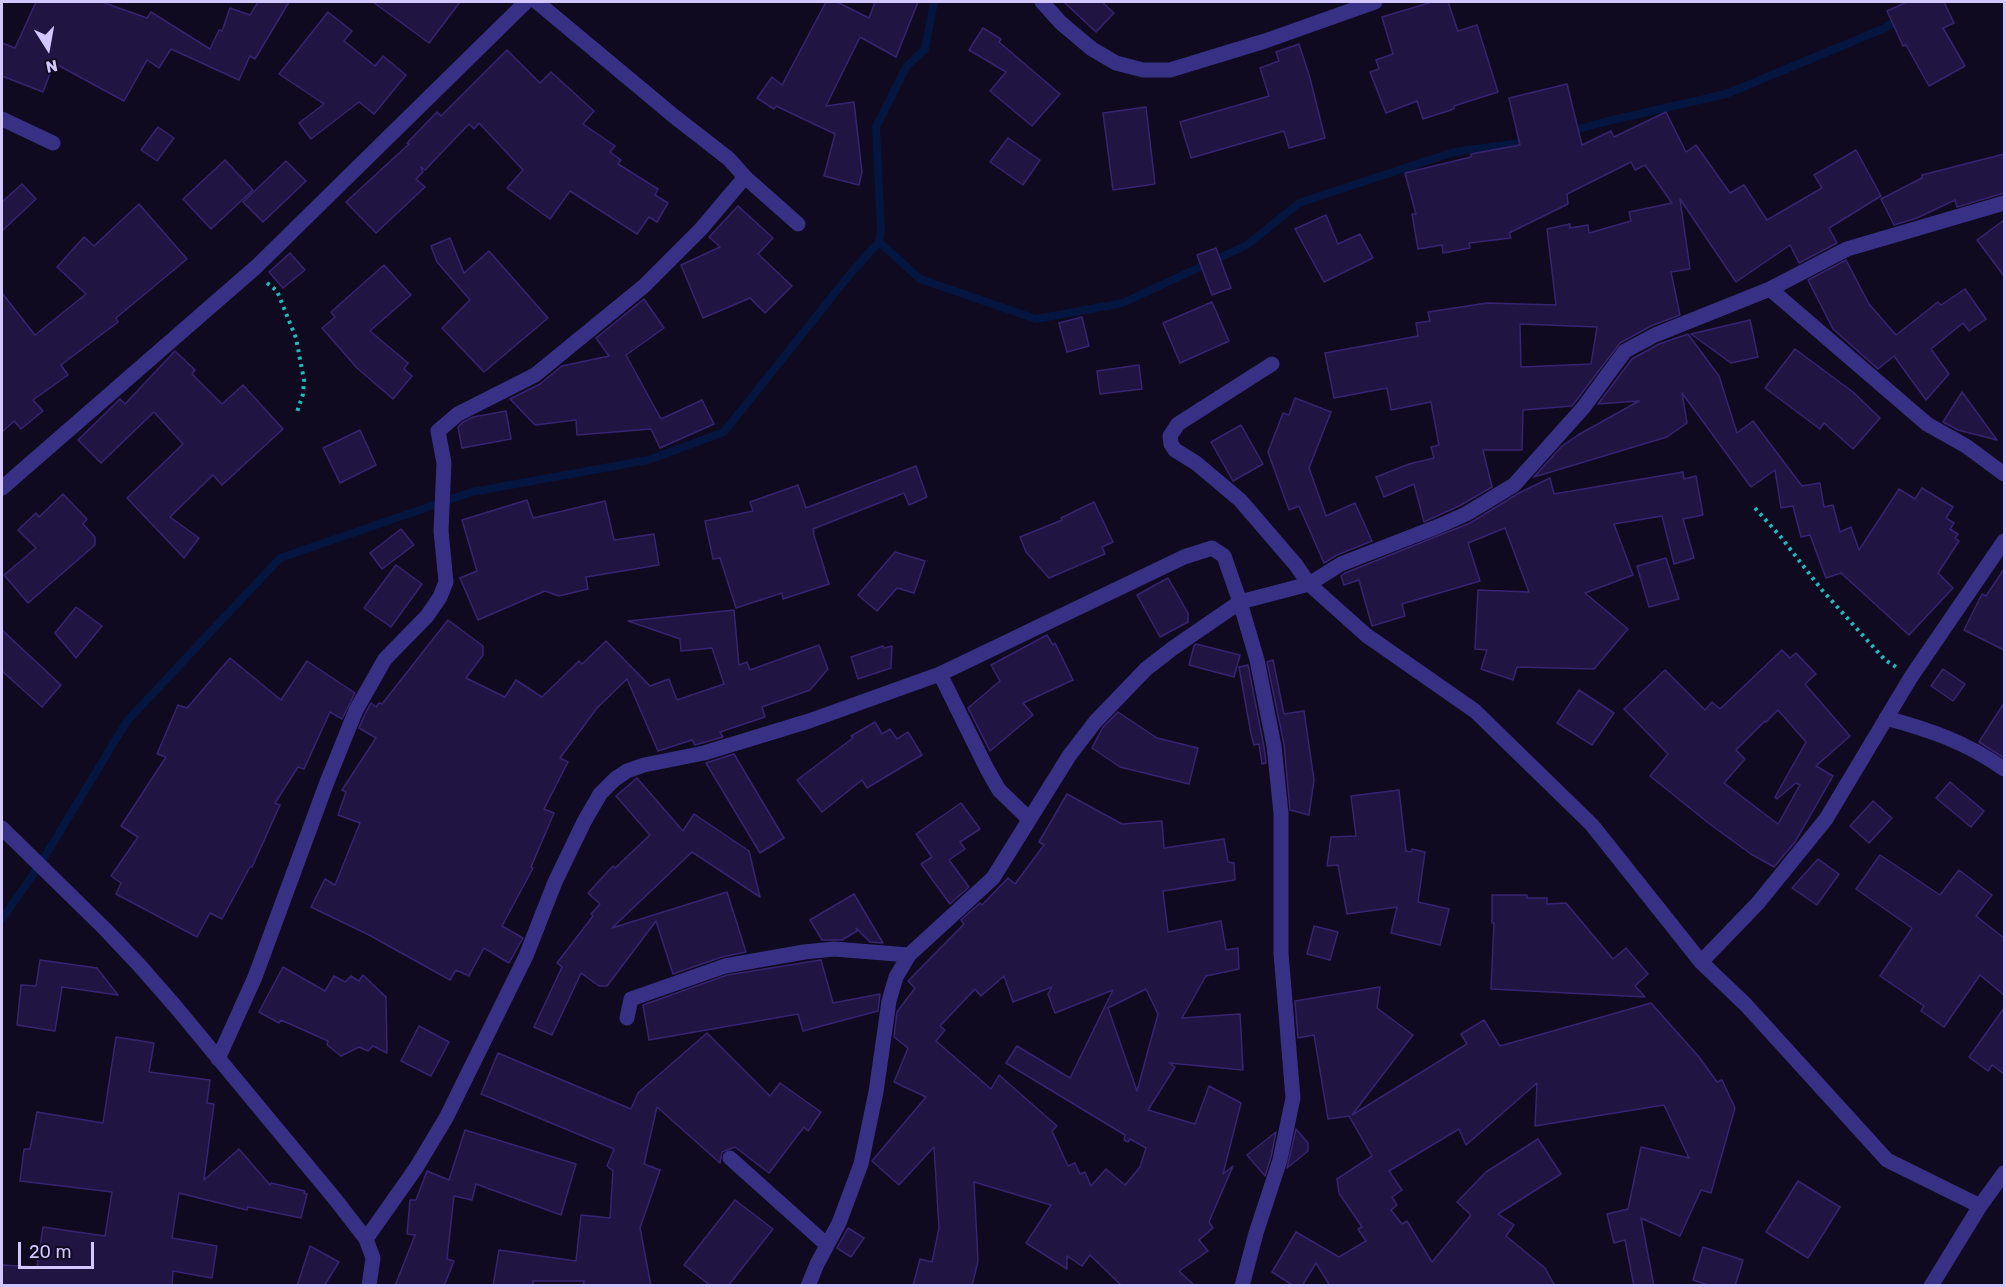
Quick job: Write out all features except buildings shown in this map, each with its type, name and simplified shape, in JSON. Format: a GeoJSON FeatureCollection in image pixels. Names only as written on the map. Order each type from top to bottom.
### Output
{"type":"FeatureCollection","features":[{"type":"Feature","properties":{"kind":"street"},"geometry":{"type":"LineString","coordinates":[[2,488],[256,267],[526,2]]}},
{"type":"Feature","properties":{"kind":"street"},"geometry":{"type":"LineString","coordinates":[[537,2],[729,159],[745,177],[798,224]]}},
{"type":"Feature","properties":{"kind":"street"},"geometry":{"type":"LineString","coordinates":[[1042,2],[1061,23],[1092,49],[1116,63],[1143,70],[1170,70],[1265,41],[1375,2]]}},
{"type":"Feature","properties":{"kind":"street"},"geometry":{"type":"LineString","coordinates":[[2,118],[53,143]]}},
{"type":"Feature","properties":{"kind":"street"},"geometry":{"type":"LineString","coordinates":[[218,1059],[255,977],[331,771],[356,710],[384,658],[427,616],[440,597],[446,582],[441,531],[444,463],[438,431],[458,414],[535,375],[644,286],[700,230],[745,177]]}},
{"type":"Feature","properties":{"kind":"street"},"geometry":{"type":"LineString","coordinates":[[808,1286],[851,1196],[861,1164],[876,1092],[889,1000],[896,977],[909,955],[993,878],[1069,756],[1121,693],[1146,669],[1239,602],[1309,584],[1341,564],[1457,518],[1514,485],[1583,408],[1624,351],[1655,335],[1770,290],[1847,249],[2004,203]]}},
{"type":"Feature","properties":{"kind":"street"},"geometry":{"type":"LineString","coordinates":[[1770,290],[1927,424],[1966,446],[2004,474]]}},
{"type":"Feature","properties":{"kind":"street"},"geometry":{"type":"LineString","coordinates":[[1272,364],[1179,424],[1170,435],[1171,444],[1240,500],[1296,565],[1309,584],[1366,635],[1475,711],[1592,825],[1701,962],[1746,1005],[1887,1160],[1980,1206]]}},
{"type":"Feature","properties":{"kind":"street"},"geometry":{"type":"LineString","coordinates":[[1701,962],[1758,903],[1826,819],[1911,677],[2004,541]]}},
{"type":"Feature","properties":{"kind":"street"},"geometry":{"type":"LineString","coordinates":[[366,1239],[416,1168],[446,1118],[526,956],[555,882],[600,794],[615,779],[627,771],[644,765],[704,753],[845,710],[940,674],[1199,550],[1212,548],[1224,556],[1239,602],[1257,660],[1274,746],[1281,813],[1281,953],[1293,1098],[1280,1160],[1242,1286]]}},
{"type":"Feature","properties":{"kind":"street"},"geometry":{"type":"LineString","coordinates":[[940,674],[971,740],[999,790],[1029,819]]}},
{"type":"Feature","properties":{"kind":"street"},"geometry":{"type":"LineString","coordinates":[[1886,718],[1938,732],[1967,746],[2004,769]]}},
{"type":"Feature","properties":{"kind":"street"},"geometry":{"type":"LineString","coordinates":[[2,828],[113,937],[175,1006],[303,1159],[366,1239],[373,1258],[369,1286]]}},
{"type":"Feature","properties":{"kind":"street"},"geometry":{"type":"LineString","coordinates":[[627,1018],[631,999],[725,966],[804,952],[834,950],[909,955]]}},
{"type":"Feature","properties":{"kind":"street"},"geometry":{"type":"LineString","coordinates":[[730,1158],[827,1245]]}},
{"type":"Feature","properties":{"kind":"street"},"geometry":{"type":"LineString","coordinates":[[1931,1286],[1980,1206],[2004,1173]]}},
{"type":"Feature","properties":{"kind":"path"},"geometry":{"type":"LineString","coordinates":[[256,267],[270,286],[277,291],[296,338],[304,380],[303,393],[297,412]]}},
{"type":"Feature","properties":{"kind":"path"},"geometry":{"type":"LineString","coordinates":[[1755,508],[1822,590],[1885,660],[1911,677]]}},
{"type":"Feature","properties":{"kind":"waterway"},"geometry":{"type":"LineString","coordinates":[[2,919],[39,866],[127,721],[280,558],[472,492],[648,460],[724,432],[850,274],[879,242],[881,231],[876,127],[906,67],[925,49],[934,2]]}},
{"type":"Feature","properties":{"kind":"waterway"},"geometry":{"type":"LineString","coordinates":[[1568,132],[1726,94],[1885,28],[1901,18]]}},
{"type":"Feature","properties":{"kind":"waterway"},"geometry":{"type":"LineString","coordinates":[[879,242],[920,279],[1036,319],[1123,303],[1247,245],[1299,203],[1454,152],[1527,142]]}}]}
